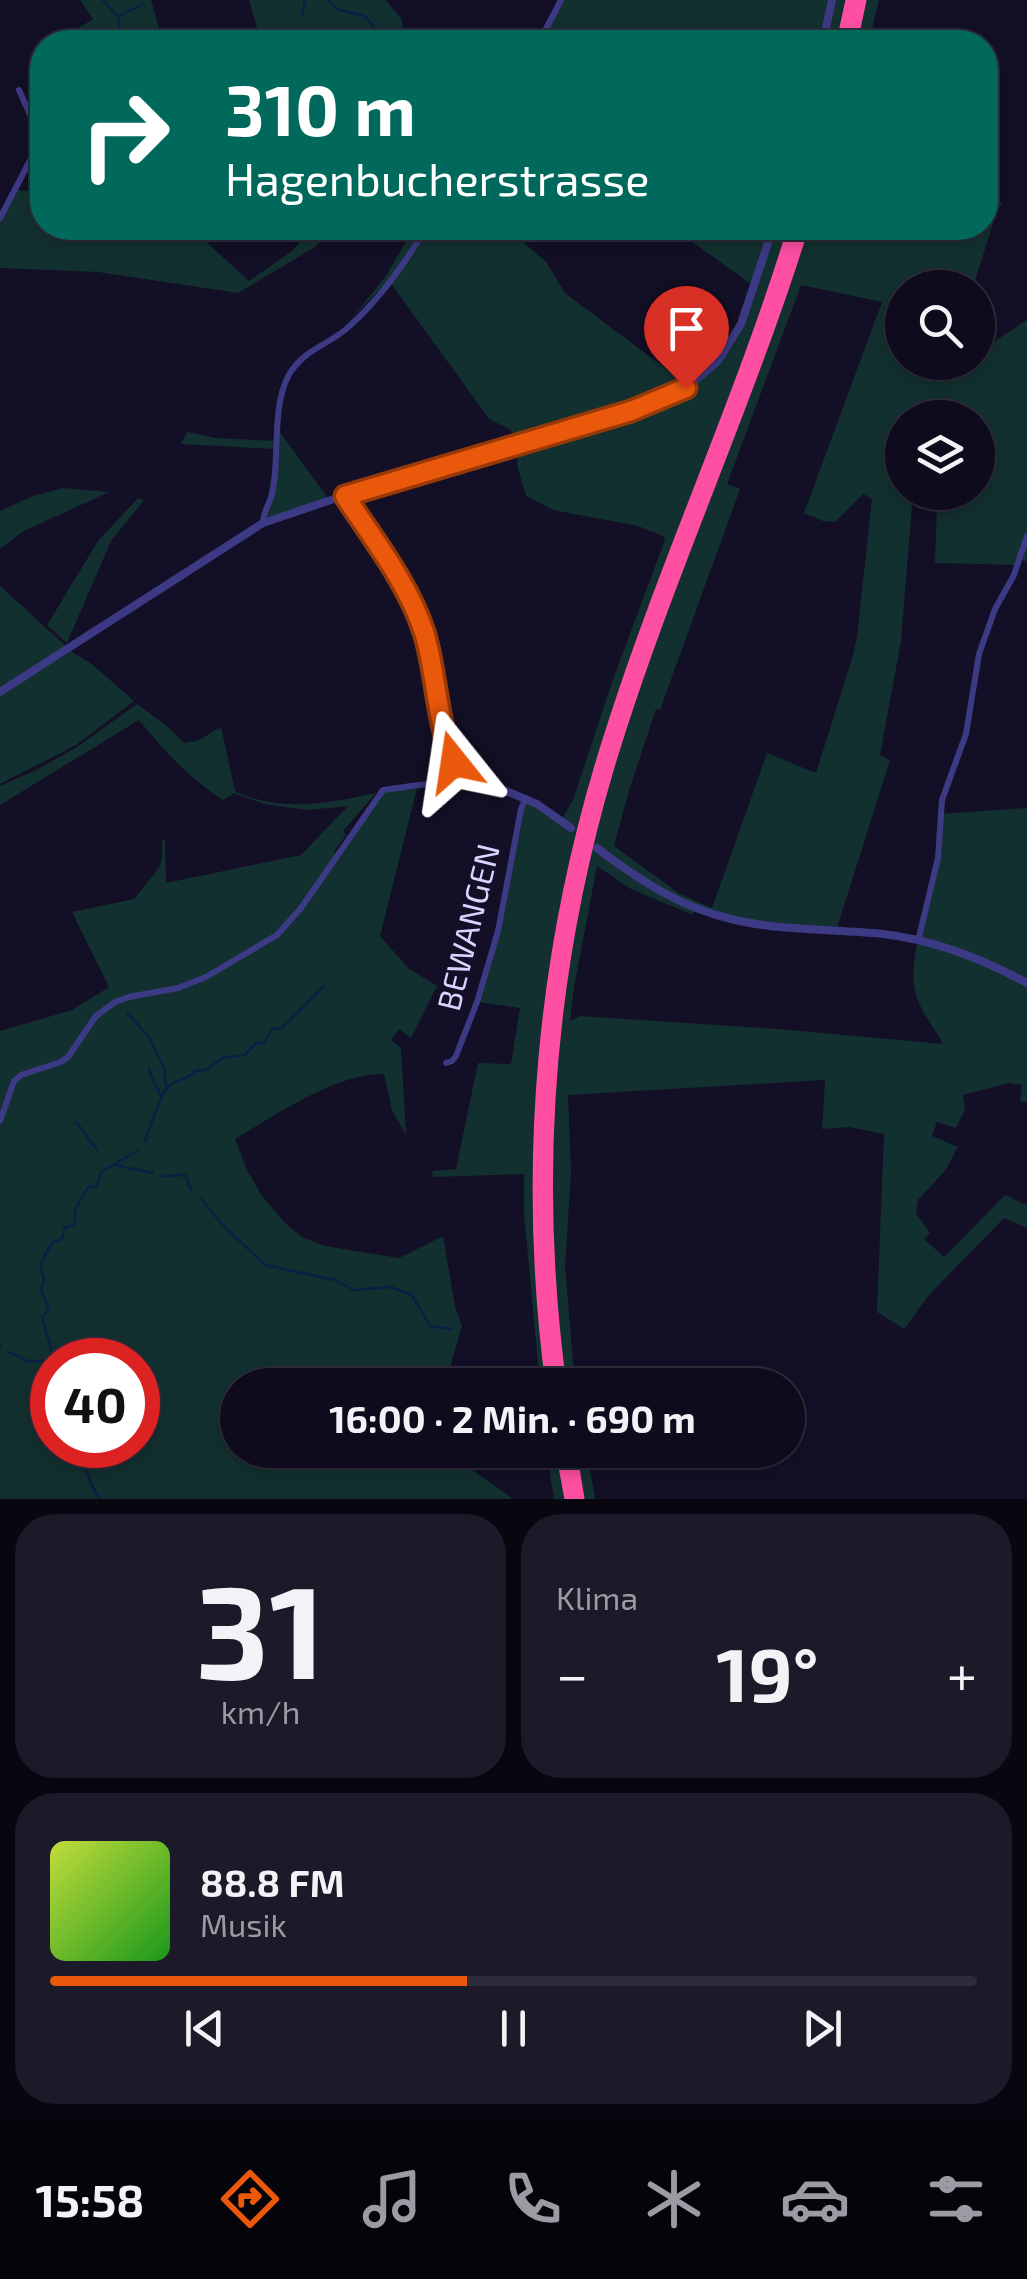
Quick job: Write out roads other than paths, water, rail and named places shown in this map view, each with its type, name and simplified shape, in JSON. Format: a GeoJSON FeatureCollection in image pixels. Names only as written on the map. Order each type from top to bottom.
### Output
{"type":"FeatureCollection","features":[{"type":"Feature","properties":{"kind":"highway"},"geometry":{"type":"LineString","coordinates":[[845,30],[851,0]]}},
{"type":"Feature","properties":{"kind":"highway"},"geometry":{"type":"LineString","coordinates":[[855,30],[861,0]]}},
{"type":"Feature","properties":{"kind":"highway"},"geometry":{"type":"LineString","coordinates":[[549,1368],[540,1273],[537,1154],[544,1037],[566,899],[620,700],[757,336],[789,240]]}},
{"type":"Feature","properties":{"kind":"highway"},"geometry":{"type":"LineString","coordinates":[[558,1368],[548,1263],[546,1160],[554,1040],[574,903],[629,704],[755,369],[799,240]]}},
{"type":"Feature","properties":{"kind":"highway"},"geometry":{"type":"LineString","coordinates":[[564,1468],[570,1499]]}},
{"type":"Feature","properties":{"kind":"highway"},"geometry":{"type":"LineString","coordinates":[[573,1468],[579,1499]]}},
{"type":"Feature","properties":{"kind":"street"},"geometry":{"type":"LineString","coordinates":[[545,30],[561,0]]}},
{"type":"Feature","properties":{"kind":"street"},"geometry":{"type":"LineString","coordinates":[[826,30],[832,0]]}},
{"type":"Feature","properties":{"kind":"street"},"geometry":{"type":"LineString","coordinates":[[19,90],[30,111]]}},
{"type":"Feature","properties":{"kind":"street"},"geometry":{"type":"LineString","coordinates":[[0,218],[30,161]]}},
{"type":"Feature","properties":{"kind":"street"},"geometry":{"type":"LineString","coordinates":[[263,523],[272,495],[284,386],[292,369],[358,317],[393,279],[418,240]]}},
{"type":"Feature","properties":{"kind":"street"},"geometry":{"type":"LineString","coordinates":[[0,692],[263,523],[631,411],[686,388],[718,360],[742,324],[769,240]]}},
{"type":"Feature","properties":{"kind":"street"},"geometry":{"type":"LineString","coordinates":[[345,496],[410,598],[431,656],[446,745],[454,762],[466,774],[526,798],[571,828]]}},
{"type":"Feature","properties":{"kind":"street"},"geometry":{"type":"LineString","coordinates":[[918,941],[938,858],[942,800],[966,734],[979,654],[1027,536]]}},
{"type":"Feature","properties":{"kind":"street"},"geometry":{"type":"LineString","coordinates":[[0,1120],[14,1081],[68,1057],[96,1016],[115,1002],[178,988],[206,977],[277,935],[301,908],[383,790],[455,780],[466,774]]}},
{"type":"Feature","properties":{"kind":"street","name":"BEWANGEN"},"geometry":{"type":"LineString","coordinates":[[446,1063],[456,1056],[477,1002],[498,931],[526,798]]}},
{"type":"Feature","properties":{"kind":"street"},"geometry":{"type":"LineString","coordinates":[[598,848],[665,896],[711,913],[767,925],[918,941],[989,964],[1027,984]]}},
{"type":"Feature","properties":{"kind":"waterway"},"geometry":{"type":"LineString","coordinates":[[103,0],[118,17],[120,30]]}},
{"type":"Feature","properties":{"kind":"waterway"},"geometry":{"type":"LineString","coordinates":[[302,16],[305,0]]}},
{"type":"Feature","properties":{"kind":"waterway"},"geometry":{"type":"LineString","coordinates":[[328,0],[337,9],[365,16],[377,30]]}},
{"type":"Feature","properties":{"kind":"waterway"},"geometry":{"type":"LineString","coordinates":[[118,17],[143,4]]}},
{"type":"Feature","properties":{"kind":"waterway"},"geometry":{"type":"LineString","coordinates":[[145,1141],[161,1098],[171,1084],[195,1071],[206,1070],[222,1058],[245,1055],[256,1043],[264,1043],[272,1029],[282,1028],[324,986]]}},
{"type":"Feature","properties":{"kind":"waterway"},"geometry":{"type":"LineString","coordinates":[[127,1013],[149,1037],[163,1066]]}},
{"type":"Feature","properties":{"kind":"waterway"},"geometry":{"type":"LineString","coordinates":[[164,1068],[166,1087]]}},
{"type":"Feature","properties":{"kind":"waterway"},"geometry":{"type":"LineString","coordinates":[[149,1069],[153,1080]]}},
{"type":"Feature","properties":{"kind":"waterway"},"geometry":{"type":"LineString","coordinates":[[154,1083],[161,1095]]}},
{"type":"Feature","properties":{"kind":"waterway"},"geometry":{"type":"LineString","coordinates":[[77,1123],[97,1150]]}},
{"type":"Feature","properties":{"kind":"waterway"},"geometry":{"type":"LineString","coordinates":[[48,1338],[42,1317],[49,1309],[41,1290],[44,1280],[40,1264],[53,1242],[62,1239],[65,1228],[74,1225],[76,1208],[88,1187],[97,1186],[101,1172],[137,1151]]}},
{"type":"Feature","properties":{"kind":"waterway"},"geometry":{"type":"LineString","coordinates":[[115,1165],[153,1173]]}},
{"type":"Feature","properties":{"kind":"waterway"},"geometry":{"type":"LineString","coordinates":[[163,1176],[185,1175],[191,1189]]}},
{"type":"Feature","properties":{"kind":"waterway"},"geometry":{"type":"LineString","coordinates":[[201,1199],[265,1265],[335,1280],[353,1290],[391,1287],[412,1295],[430,1326],[452,1329]]}},
{"type":"Feature","properties":{"kind":"waterway"},"geometry":{"type":"LineString","coordinates":[[9,1352],[30,1361]]}},
{"type":"Feature","properties":{"kind":"waterway"},"geometry":{"type":"LineString","coordinates":[[86,1468],[100,1499]]}}]}
